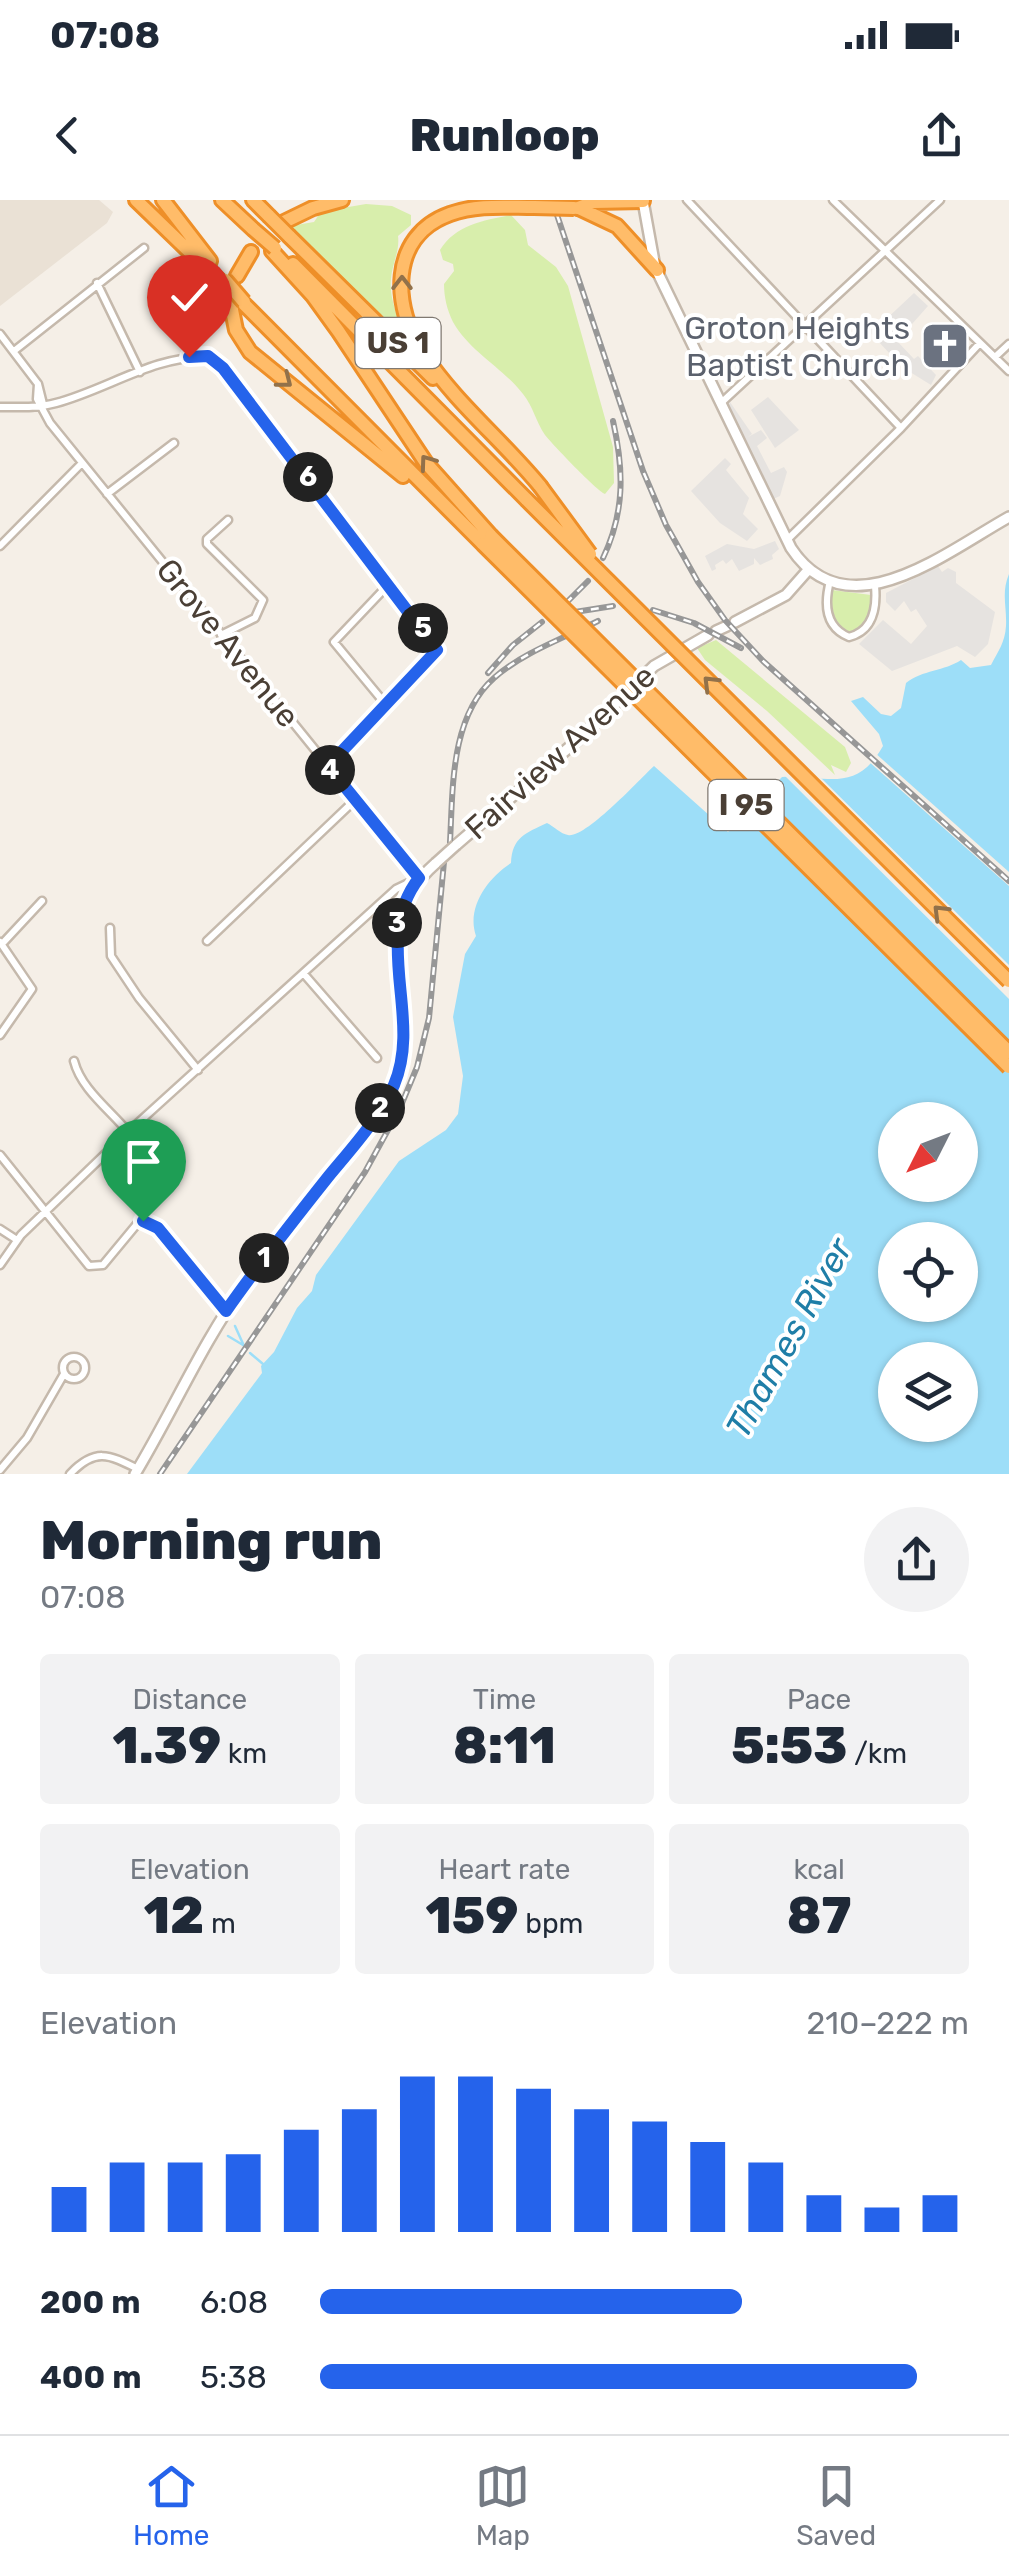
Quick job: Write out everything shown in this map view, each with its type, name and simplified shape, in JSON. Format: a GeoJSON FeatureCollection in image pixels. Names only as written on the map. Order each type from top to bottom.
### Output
{"type":"FeatureCollection","features":[{"type":"Feature","properties":{"kind":"highway"},"geometry":{"type":"LineString","coordinates":[[136,200],[229,280]]}},
{"type":"Feature","properties":{"kind":"highway"},"geometry":{"type":"LineString","coordinates":[[163,200],[229,280],[241,304],[237,332],[255,357],[410,481],[435,495]]}},
{"type":"Feature","properties":{"kind":"highway","name":"US 1"},"geometry":{"type":"LineString","coordinates":[[253,200],[287,229],[540,486],[629,602]]}},
{"type":"Feature","properties":{"kind":"highway"},"geometry":{"type":"LineString","coordinates":[[287,229],[309,209],[342,200]]}},
{"type":"Feature","properties":{"kind":"highway"},"geometry":{"type":"LineString","coordinates":[[506,450],[420,350],[404,312],[401,271],[413,241],[439,219],[473,208],[643,200]]}},
{"type":"Feature","properties":{"kind":"highway","name":"I 95"},"geometry":{"type":"LineString","coordinates":[[222,201],[318,286],[1009,981]]}},
{"type":"Feature","properties":{"kind":"highway"},"geometry":{"type":"LineString","coordinates":[[585,204],[617,226],[657,270]]}},
{"type":"Feature","properties":{"kind":"highway"},"geometry":{"type":"LineString","coordinates":[[273,250],[313,296],[426,464],[487,540],[1009,1052]]}},
{"type":"Feature","properties":{"kind":"highway"},"geometry":{"type":"LineString","coordinates":[[229,280],[251,252]]}},
{"type":"Feature","properties":{"kind":"highway","name":"I 95"},"geometry":{"type":"LineString","coordinates":[[241,304],[435,495],[487,540],[1009,1067]]}},
{"type":"Feature","properties":{"kind":"street"},"geometry":{"type":"LineString","coordinates":[[643,200],[649,248],[657,270],[787,540],[809,569],[848,586],[874,586],[904,575],[1009,518]]}},
{"type":"Feature","properties":{"kind":"street"},"geometry":{"type":"LineString","coordinates":[[688,200],[901,428]]}},
{"type":"Feature","properties":{"kind":"street"},"geometry":{"type":"LineString","coordinates":[[832,200],[1009,370]]}},
{"type":"Feature","properties":{"kind":"street"},"geometry":{"type":"LineString","coordinates":[[720,404],[940,200]]}},
{"type":"Feature","properties":{"kind":"street"},"geometry":{"type":"LineString","coordinates":[[0,334],[14,350],[144,248]]}},
{"type":"Feature","properties":{"kind":"street"},"geometry":{"type":"LineString","coordinates":[[98,283],[140,372]]}},
{"type":"Feature","properties":{"kind":"street"},"geometry":{"type":"LineString","coordinates":[[787,540],[901,428],[980,343]]}},
{"type":"Feature","properties":{"kind":"street"},"geometry":{"type":"LineString","coordinates":[[995,356],[1009,344]]}},
{"type":"Feature","properties":{"kind":"street","name":"Grove Avenue"},"geometry":{"type":"LineString","coordinates":[[14,350],[38,384],[47,419],[419,878]]}},
{"type":"Feature","properties":{"kind":"street"},"geometry":{"type":"LineString","coordinates":[[0,407],[43,406],[189,357],[213,358],[437,650],[328,766]]}},
{"type":"Feature","properties":{"kind":"street"},"geometry":{"type":"LineString","coordinates":[[107,494],[174,443]]}},
{"type":"Feature","properties":{"kind":"street"},"geometry":{"type":"LineString","coordinates":[[0,546],[82,463]]}},
{"type":"Feature","properties":{"kind":"street"},"geometry":{"type":"LineString","coordinates":[[221,635],[255,618],[263,600],[207,544],[207,539],[228,520]]}},
{"type":"Feature","properties":{"kind":"street","name":"Fairview Avenue"},"geometry":{"type":"LineString","coordinates":[[419,878],[571,746],[658,663],[786,596],[809,569]]}},
{"type":"Feature","properties":{"kind":"street"},"geometry":{"type":"LineString","coordinates":[[830,581],[828,614],[839,633],[849,637],[862,633],[871,619],[874,586]]}},
{"type":"Feature","properties":{"kind":"street"},"geometry":{"type":"LineString","coordinates":[[387,706],[334,642],[389,584]]}},
{"type":"Feature","properties":{"kind":"street"},"geometry":{"type":"LineString","coordinates":[[206,941],[355,800]]}},
{"type":"Feature","properties":{"kind":"street"},"geometry":{"type":"LineString","coordinates":[[0,1264],[17,1240],[128,1132],[401,884],[419,878]]}},
{"type":"Feature","properties":{"kind":"street"},"geometry":{"type":"LineString","coordinates":[[70,1474],[82,1460],[94,1456],[117,1459],[136,1472],[226,1311],[368,1127],[394,1085],[401,1057],[402,1026],[397,923],[419,878]]}},
{"type":"Feature","properties":{"kind":"street"},"geometry":{"type":"LineString","coordinates":[[0,1035],[32,989],[1,942],[42,901]]}},
{"type":"Feature","properties":{"kind":"street"},"geometry":{"type":"LineString","coordinates":[[110,928],[111,956],[139,998],[198,1070]]}},
{"type":"Feature","properties":{"kind":"street"},"geometry":{"type":"LineString","coordinates":[[304,974],[377,1058]]}},
{"type":"Feature","properties":{"kind":"street"},"geometry":{"type":"LineString","coordinates":[[74,1061],[78,1076],[128,1132]]}},
{"type":"Feature","properties":{"kind":"street"},"geometry":{"type":"LineString","coordinates":[[0,1155],[84,1262],[93,1268],[103,1265],[137,1224],[148,1221],[226,1311]]}},
{"type":"Feature","properties":{"kind":"street"},"geometry":{"type":"LineString","coordinates":[[0,1228],[17,1240]]}},
{"type":"Feature","properties":{"kind":"street"},"geometry":{"type":"LineString","coordinates":[[0,1470],[27,1438],[64,1374]]}},
{"type":"Feature","properties":{"kind":"shaded area"},"geometry":{"type":"Polygon","coordinates":[[[0,200],[99,200],[113,212],[107,223],[0,306],[0,200]]]}},
{"type":"Feature","properties":{"kind":"shaded area"},"geometry":{"type":"Polygon","coordinates":[[[914,293],[928,306],[897,341],[936,375],[931,385],[902,367],[866,328],[876,319],[882,323],[914,293]]]}},
{"type":"Feature","properties":{"kind":"shaded area"},"geometry":{"type":"Polygon","coordinates":[[[768,397],[799,430],[775,448],[751,410],[768,397]]]}},
{"type":"Feature","properties":{"kind":"shaded area"},"geometry":{"type":"Polygon","coordinates":[[[730,402],[752,434],[748,437],[761,430],[767,438],[757,446],[771,473],[784,467],[787,472],[780,496],[773,499],[728,407],[730,402]]]}},
{"type":"Feature","properties":{"kind":"shaded area"},"geometry":{"type":"Polygon","coordinates":[[[725,458],[731,464],[726,470],[749,498],[743,514],[758,529],[747,541],[720,523],[691,491],[725,458]]]}},
{"type":"Feature","properties":{"kind":"shaded area"},"geometry":{"type":"Polygon","coordinates":[[[775,541],[779,549],[773,559],[760,565],[754,558],[754,564],[739,571],[732,559],[726,564],[723,560],[712,571],[705,556],[727,544],[754,549],[775,541]]]}},
{"type":"Feature","properties":{"kind":"shaded area"},"geometry":{"type":"Polygon","coordinates":[[[938,566],[942,572],[948,568],[956,572],[956,583],[995,612],[988,644],[975,657],[957,646],[892,671],[859,644],[883,620],[911,644],[927,626],[916,609],[911,612],[904,601],[895,611],[886,602],[886,593],[938,566]]]}},
{"type":"Feature","properties":{"kind":"green space"},"geometry":{"type":"Polygon","coordinates":[[[366,204],[392,206],[411,215],[411,225],[398,236],[391,279],[401,330],[375,310],[290,226],[314,222],[325,211],[366,204]]]}},
{"type":"Feature","properties":{"kind":"green space"},"geometry":{"type":"Polygon","coordinates":[[[511,215],[525,230],[528,245],[556,267],[568,286],[613,447],[614,483],[605,494],[550,440],[523,394],[468,342],[449,313],[444,284],[454,271],[453,264],[443,260],[440,250],[462,229],[511,215]]]}},
{"type":"Feature","properties":{"kind":"green space"},"geometry":{"type":"Polygon","coordinates":[[[832,590],[871,595],[872,610],[859,630],[850,633],[840,627],[829,608],[832,590]]]}},
{"type":"Feature","properties":{"kind":"green space"},"geometry":{"type":"Polygon","coordinates":[[[716,640],[845,747],[851,763],[846,772],[831,765],[835,775],[705,660],[697,648],[716,640]]]}},
{"type":"Feature","properties":{"kind":"water","name":"Thames River"},"geometry":{"type":"Polygon","coordinates":[[[1009,574],[1009,1474],[187,1474],[262,1373],[261,1366],[312,1291],[316,1275],[399,1161],[446,1130],[458,1114],[463,1076],[453,1017],[465,954],[476,936],[474,914],[481,894],[511,863],[517,842],[547,823],[568,835],[587,828],[654,766],[728,832],[782,777],[840,779],[862,771],[883,746],[879,734],[851,701],[863,697],[881,714],[891,716],[901,708],[906,683],[912,679],[961,660],[970,668],[991,665],[1005,632],[1009,574]]]}},
{"type":"Feature","properties":{"kind":"pier"},"geometry":{"type":"Polygon","coordinates":[[[874,752],[1009,872],[1009,886],[867,760],[874,752]]]}},
{"type":"Feature","properties":{"kind":"pier"},"geometry":{"type":"Polygon","coordinates":[[[781,772],[816,773],[1009,965],[1009,999],[781,772]]]}},
{"type":"Feature","properties":{"kind":"waterway"},"geometry":{"type":"LineString","coordinates":[[235,1326],[244,1346]]}},
{"type":"Feature","properties":{"kind":"waterway"},"geometry":{"type":"LineString","coordinates":[[228,1336],[243,1345]]}},
{"type":"Feature","properties":{"kind":"waterway"},"geometry":{"type":"LineString","coordinates":[[250,1353],[263,1364]]}},
{"type":"Feature","properties":{"kind":"railway"},"geometry":{"type":"LineString","coordinates":[[552,200],[643,471],[666,525],[698,582],[725,620],[763,661],[1009,881]]}},
{"type":"Feature","properties":{"kind":"railway"},"geometry":{"type":"LineString","coordinates":[[603,558],[619,507],[619,457],[613,421]]}},
{"type":"Feature","properties":{"kind":"railway"},"geometry":{"type":"LineString","coordinates":[[566,603],[588,581]]}},
{"type":"Feature","properties":{"kind":"railway"},"geometry":{"type":"LineString","coordinates":[[575,612],[613,606]]}},
{"type":"Feature","properties":{"kind":"railway"},"geometry":{"type":"LineString","coordinates":[[653,610],[694,623],[741,648]]}},
{"type":"Feature","properties":{"kind":"railway"},"geometry":{"type":"LineString","coordinates":[[450,842],[457,755],[469,713],[480,694],[517,661],[598,621]]}},
{"type":"Feature","properties":{"kind":"railway"},"geometry":{"type":"LineString","coordinates":[[488,673],[513,645],[542,622]]}},
{"type":"Feature","properties":{"kind":"railway"},"geometry":{"type":"LineString","coordinates":[[160,1474],[365,1172],[400,1108],[417,1067],[429,1018],[444,862]]}},
{"type":"Feature","properties":{"kind":"place","name":"Groton Heights Baptist Church"},"geometry":{"type":"Point","coordinates":[945,346]}},
{"type":"Feature","properties":{"kind":"route"},"geometry":{"type":"LineString","coordinates":[[143,1221],[158,1228],[226,1311],[368,1127],[394,1085],[401,1057],[402,1026],[397,923],[419,878],[328,766],[437,650],[223,368],[208,356],[189,357]]}}]}
